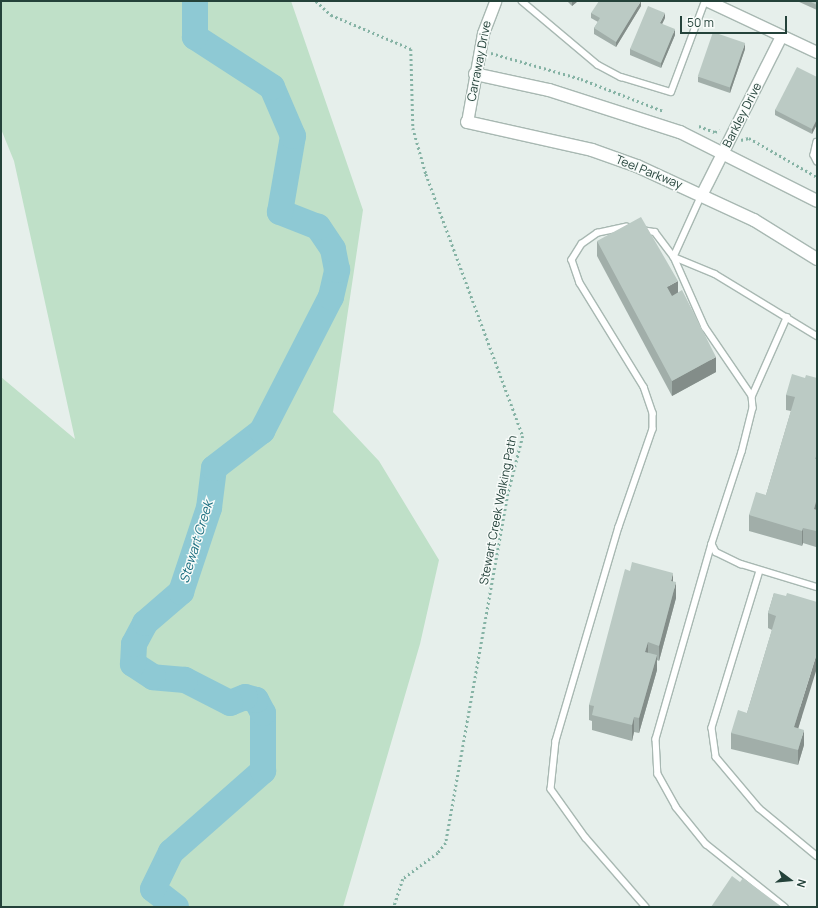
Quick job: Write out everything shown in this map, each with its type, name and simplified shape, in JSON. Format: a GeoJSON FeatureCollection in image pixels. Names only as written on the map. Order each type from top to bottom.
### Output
{"type":"FeatureCollection","features":[{"type":"Feature","properties":{"kind":"street","name":"Carraway Drive"},"geometry":{"type":"LineString","coordinates":[[467,122],[483,33],[495,1]]}},
{"type":"Feature","properties":{"kind":"street"},"geometry":{"type":"LineString","coordinates":[[708,1],[817,52]]}},
{"type":"Feature","properties":{"kind":"street","name":"Barkley Drive"},"geometry":{"type":"LineString","coordinates":[[702,193],[781,36]]}},
{"type":"Feature","properties":{"kind":"street"},"geometry":{"type":"LineString","coordinates":[[475,74],[549,90],[625,113],[723,152],[817,201]]}},
{"type":"Feature","properties":{"kind":"street","name":"Teel Parkway"},"geometry":{"type":"LineString","coordinates":[[467,122],[592,150],[702,193],[780,235],[817,259]]}},
{"type":"Feature","properties":{"kind":"lane"},"geometry":{"type":"LineString","coordinates":[[522,1],[598,65],[621,77],[671,92],[705,1]]}},
{"type":"Feature","properties":{"kind":"lane"},"geometry":{"type":"LineString","coordinates":[[817,142],[814,155],[817,161]]}},
{"type":"Feature","properties":{"kind":"lane"},"geometry":{"type":"LineString","coordinates":[[674,257],[702,193]]}},
{"type":"Feature","properties":{"kind":"lane"},"geometry":{"type":"LineString","coordinates":[[646,907],[586,838],[551,789],[556,741],[619,527],[652,429],[653,413],[644,387],[580,283],[572,260],[582,244],[598,234],[627,227],[655,232],[674,257],[705,327],[752,396]]}},
{"type":"Feature","properties":{"kind":"lane"},"geometry":{"type":"LineString","coordinates":[[674,257],[715,274],[817,336]]}},
{"type":"Feature","properties":{"kind":"lane"},"geometry":{"type":"LineString","coordinates":[[785,907],[706,844],[676,807],[658,774],[656,739],[712,544],[742,452],[753,408],[752,396],[787,317]]}},
{"type":"Feature","properties":{"kind":"lane"},"geometry":{"type":"LineString","coordinates":[[712,544],[716,552],[760,571],[817,587]]}},
{"type":"Feature","properties":{"kind":"lane"},"geometry":{"type":"LineString","coordinates":[[760,571],[712,728],[716,757],[759,808],[817,856]]}},
{"type":"Feature","properties":{"kind":"path","name":"Stewart Creek Walking Path"},"geometry":{"type":"LineString","coordinates":[[316,1],[331,15],[411,49],[413,128],[426,174],[523,436],[508,494],[446,843],[403,879],[394,907]]}},
{"type":"Feature","properties":{"kind":"path"},"geometry":{"type":"LineString","coordinates":[[490,53],[581,79],[671,115]]}},
{"type":"Feature","properties":{"kind":"path"},"geometry":{"type":"LineString","coordinates":[[693,123],[714,132],[719,129]]}},
{"type":"Feature","properties":{"kind":"path"},"geometry":{"type":"LineString","coordinates":[[749,138],[817,177]]}},
{"type":"Feature","properties":{"kind":"green space"},"geometry":{"type":"Polygon","coordinates":[[[1,1],[291,1],[363,210],[333,412],[379,461],[439,560],[420,644],[343,907],[1,907],[1,377],[75,439],[14,161],[1,129],[1,1]]]}},
{"type":"Feature","properties":{"kind":"building"},"geometry":{"type":"Polygon","coordinates":[[[599,1],[641,1],[616,42],[594,28],[600,18],[591,13],[599,1]]]}},
{"type":"Feature","properties":{"kind":"building"},"geometry":{"type":"Polygon","coordinates":[[[809,1],[817,1],[817,5],[809,1]]]}},
{"type":"Feature","properties":{"kind":"building"},"geometry":{"type":"Polygon","coordinates":[[[648,6],[665,13],[660,23],[675,29],[661,63],[630,49],[648,6]]]}},
{"type":"Feature","properties":{"kind":"building"},"geometry":{"type":"Polygon","coordinates":[[[713,32],[745,43],[730,88],[698,76],[713,32]]]}},
{"type":"Feature","properties":{"kind":"building"},"geometry":{"type":"Polygon","coordinates":[[[797,67],[817,77],[817,119],[812,129],[775,110],[797,67]]]}},
{"type":"Feature","properties":{"kind":"building"},"geometry":{"type":"Polygon","coordinates":[[[641,217],[678,281],[667,287],[672,296],[682,290],[716,357],[672,381],[597,241],[641,217]]]}},
{"type":"Feature","properties":{"kind":"building"},"geometry":{"type":"Polygon","coordinates":[[[792,374],[805,378],[806,375],[817,378],[817,454],[815,459],[817,459],[817,498],[814,509],[817,510],[816,531],[803,528],[802,531],[749,515],[756,492],[766,495],[795,397],[786,395],[792,374]]]}},
{"type":"Feature","properties":{"kind":"building"},"geometry":{"type":"Polygon","coordinates":[[[632,562],[673,573],[671,581],[676,582],[659,646],[648,642],[645,652],[657,655],[639,718],[634,717],[632,725],[592,715],[594,706],[589,705],[625,569],[630,571],[632,562]]]}},
{"type":"Feature","properties":{"kind":"building"},"geometry":{"type":"Polygon","coordinates":[[[774,593],[786,596],[787,593],[817,602],[817,653],[794,727],[804,730],[798,750],[731,733],[738,710],[747,713],[776,616],[768,613],[774,593]]]}},
{"type":"Feature","properties":{"kind":"building"},"geometry":{"type":"Polygon","coordinates":[[[732,876],[740,882],[743,878],[782,907],[711,907],[732,876]]]}},
{"type":"Feature","properties":{"kind":"waterway","name":"Stewart Creek"},"geometry":{"type":"LineString","coordinates":[[176,907],[153,889],[171,852],[263,771],[263,713],[256,700],[245,697],[230,703],[185,680],[153,677],[133,664],[134,644],[145,623],[181,592],[209,508],[214,468],[262,431],[331,297],[337,270],[333,249],[318,227],[280,212],[293,136],[272,87],[195,37],[195,1]]}}]}
